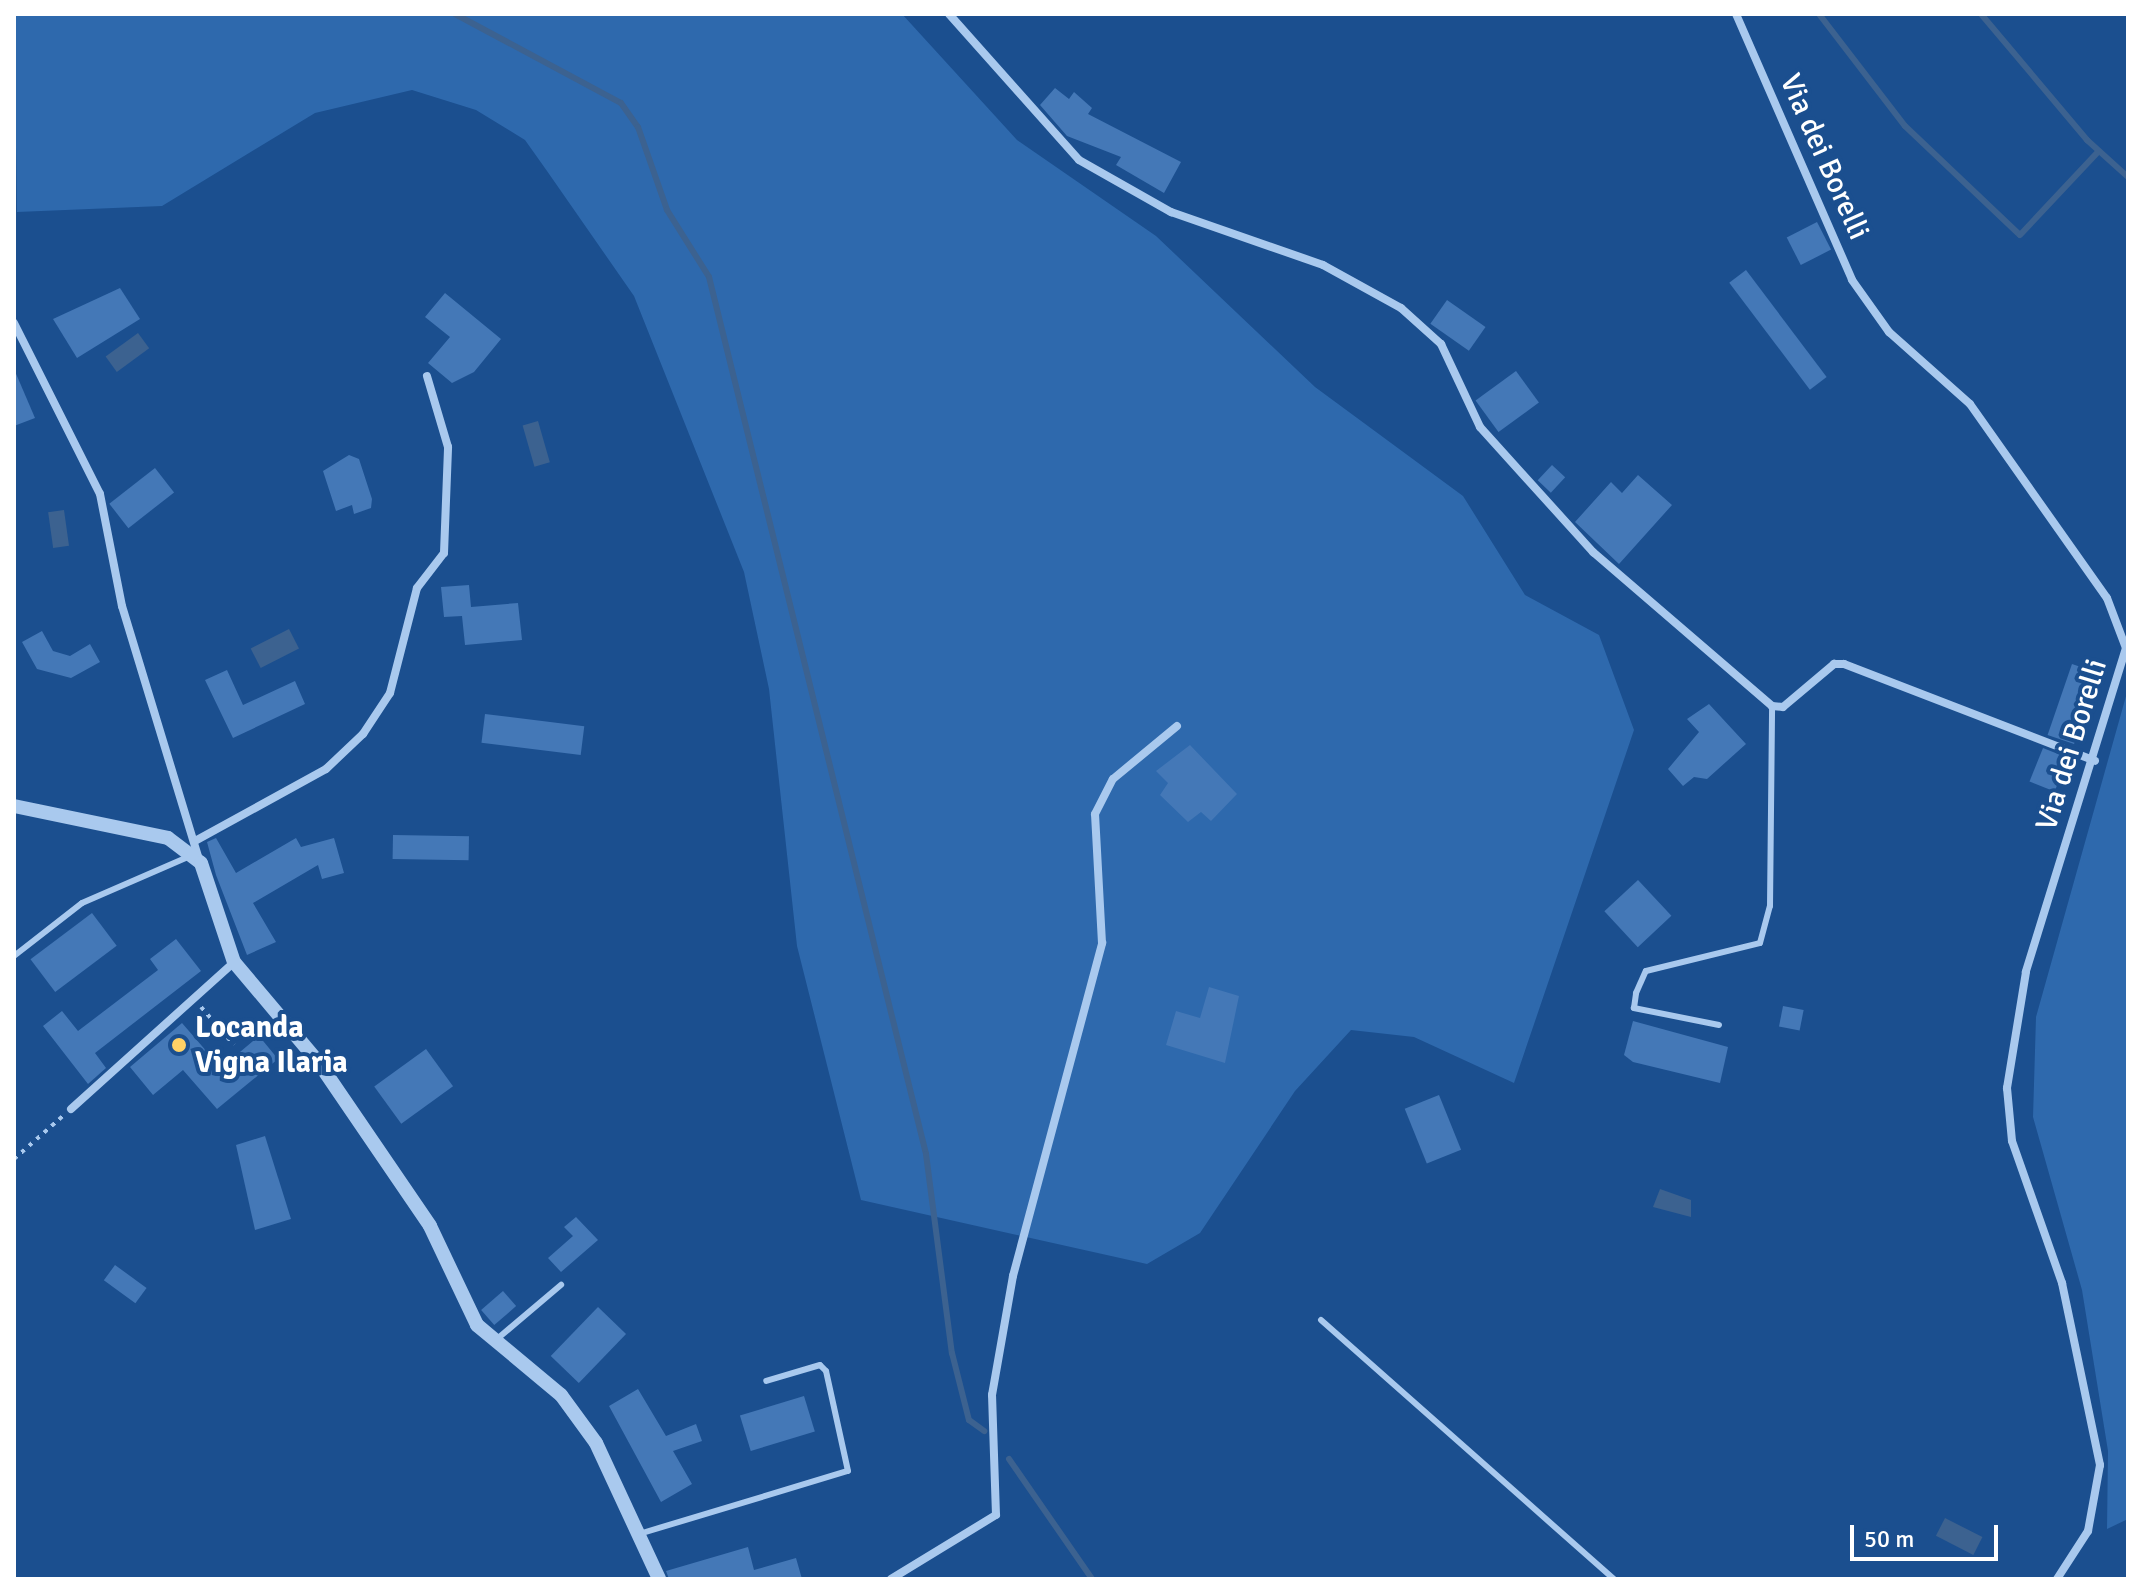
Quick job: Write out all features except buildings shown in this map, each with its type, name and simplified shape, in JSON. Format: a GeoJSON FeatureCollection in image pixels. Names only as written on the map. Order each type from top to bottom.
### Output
{"type":"FeatureCollection","features":[{"type":"Feature","properties":{"kind":"street"},"geometry":{"type":"LineString","coordinates":[[949,14],[1079,160],[1171,212],[1323,265],[1401,308],[1441,344],[1480,427],[1593,552],[1772,706],[1783,707],[1834,664],[1844,664],[2095,761]]}},
{"type":"Feature","properties":{"kind":"street","name":"Via dei Borelli"},"geometry":{"type":"LineString","coordinates":[[1736,14],[1852,280],[1889,332],[1970,404],[2107,598],[2126,648],[2095,761],[2026,972],[2007,1088],[2012,1141],[2062,1283],[2100,1465],[2088,1531],[2057,1579]]}},
{"type":"Feature","properties":{"kind":"street"},"geometry":{"type":"LineString","coordinates":[[14,323],[100,494],[122,606],[195,853],[234,962],[319,1063],[430,1226],[477,1325],[561,1395],[596,1443],[659,1579]]}},
{"type":"Feature","properties":{"kind":"street"},"geometry":{"type":"LineString","coordinates":[[195,853],[326,769],[363,734],[390,693],[417,588],[444,553],[448,447],[427,376]]}},
{"type":"Feature","properties":{"kind":"street"},"geometry":{"type":"LineString","coordinates":[[891,1579],[996,1515],[992,1395],[1013,1276],[1102,943],[1095,814],[1113,779],[1177,726]]}},
{"type":"Feature","properties":{"kind":"street"},"geometry":{"type":"LineString","coordinates":[[14,806],[168,838],[195,853]]}},
{"type":"Feature","properties":{"kind":"street"},"geometry":{"type":"LineString","coordinates":[[71,1109],[234,962]]}},
{"type":"Feature","properties":{"kind":"lane"},"geometry":{"type":"LineString","coordinates":[[1719,1025],[1634,1008],[1636,993],[1646,971],[1760,943],[1770,906],[1772,706]]}},
{"type":"Feature","properties":{"kind":"lane"},"geometry":{"type":"LineString","coordinates":[[14,956],[82,903],[195,853]]}},
{"type":"Feature","properties":{"kind":"lane"},"geometry":{"type":"LineString","coordinates":[[495,1342],[561,1285]]}},
{"type":"Feature","properties":{"kind":"lane"},"geometry":{"type":"LineString","coordinates":[[1321,1320],[1614,1579]]}},
{"type":"Feature","properties":{"kind":"lane"},"geometry":{"type":"LineString","coordinates":[[639,1534],[848,1471],[826,1371],[820,1365],[766,1381]]}},
{"type":"Feature","properties":{"kind":"path"},"geometry":{"type":"LineString","coordinates":[[194,999],[234,1045]]}},
{"type":"Feature","properties":{"kind":"path"},"geometry":{"type":"LineString","coordinates":[[14,1159],[71,1109]]}},
{"type":"Feature","properties":{"kind":"shaded area"},"geometry":{"type":"Polygon","coordinates":[[[14,14],[902,14],[1017,140],[1156,236],[1315,387],[1463,496],[1525,595],[1599,635],[1634,730],[1514,1083],[1414,1037],[1351,1030],[1295,1091],[1200,1233],[1147,1264],[861,1200],[797,946],[769,689],[744,572],[634,296],[525,140],[476,110],[412,90],[315,113],[162,206],[17,212],[14,14]]]}},
{"type":"Feature","properties":{"kind":"shaded area"},"geometry":{"type":"Polygon","coordinates":[[[138,333],[149,348],[117,372],[106,357],[138,333]]]}},
{"type":"Feature","properties":{"kind":"shaded area"},"geometry":{"type":"Polygon","coordinates":[[[538,421],[550,462],[534,467],[523,425],[538,421]]]}},
{"type":"Feature","properties":{"kind":"shaded area"},"geometry":{"type":"Polygon","coordinates":[[[64,510],[69,546],[53,548],[48,512],[64,510]]]}},
{"type":"Feature","properties":{"kind":"shaded area"},"geometry":{"type":"Polygon","coordinates":[[[289,629],[299,649],[261,668],[251,649],[289,629]]]}},
{"type":"Feature","properties":{"kind":"shaded area"},"geometry":{"type":"Polygon","coordinates":[[[2128,689],[2128,1519],[2107,1529],[2108,1451],[2082,1290],[2033,1117],[2036,1017],[2128,689]]]}},
{"type":"Feature","properties":{"kind":"shaded area"},"geometry":{"type":"Polygon","coordinates":[[[1660,1189],[1691,1200],[1691,1217],[1653,1207],[1660,1189]]]}},
{"type":"Feature","properties":{"kind":"shaded area"},"geometry":{"type":"Polygon","coordinates":[[[1945,1518],[1982,1537],[1973,1555],[1936,1536],[1945,1518]]]}},
{"type":"Feature","properties":{"kind":"waterway"},"geometry":{"type":"LineString","coordinates":[[455,14],[621,103],[638,127],[667,210],[709,277],[926,1154],[952,1353],[969,1420],[984,1431]]}},
{"type":"Feature","properties":{"kind":"waterway"},"geometry":{"type":"LineString","coordinates":[[1819,14],[1905,126],[2020,235],[2099,151]]}},
{"type":"Feature","properties":{"kind":"waterway"},"geometry":{"type":"LineString","coordinates":[[1981,14],[2087,140],[2128,177]]}},
{"type":"Feature","properties":{"kind":"waterway"},"geometry":{"type":"LineString","coordinates":[[1009,1459],[1092,1579]]}},
{"type":"Feature","properties":{"kind":"place","name":"Locanda Vigna Ilaria"},"geometry":{"type":"Point","coordinates":[179,1045]}}]}
